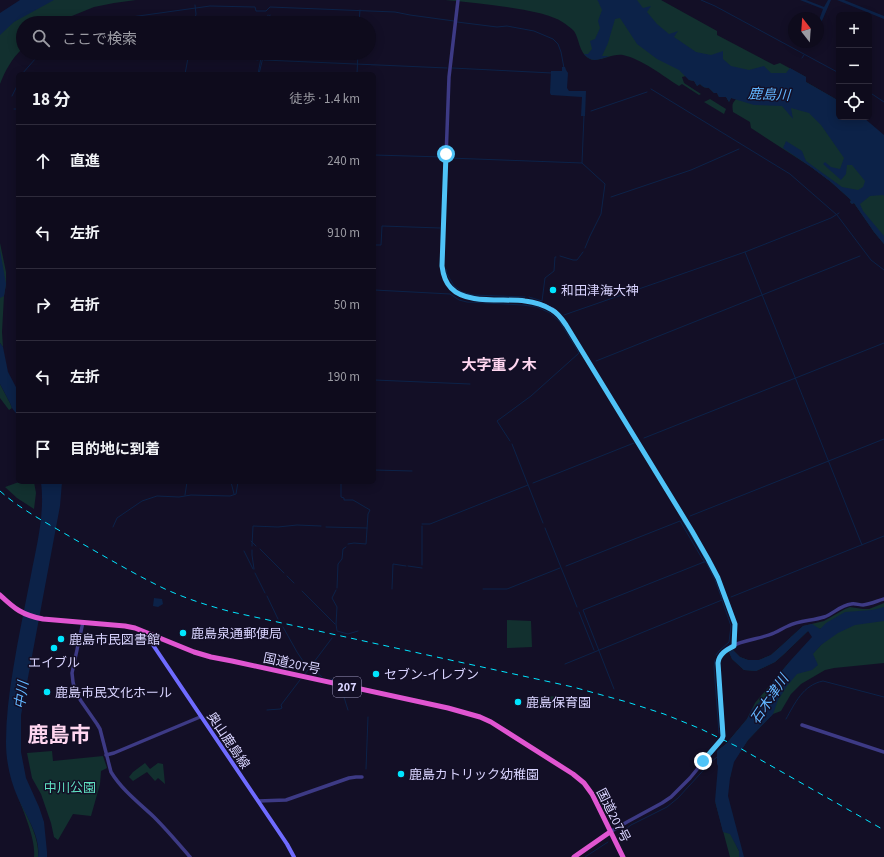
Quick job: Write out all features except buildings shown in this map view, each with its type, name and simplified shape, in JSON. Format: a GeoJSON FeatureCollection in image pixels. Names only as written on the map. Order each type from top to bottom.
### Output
{"type":"FeatureCollection","features":[{"type":"Feature","properties":{"kind":"highway","name":"国道207号"},"geometry":{"type":"LineString","coordinates":[[0,594],[11,605],[30,617],[135,628],[194,652],[211,657],[424,703],[480,717],[491,722],[573,774],[584,784],[592,794],[623,857]]}},
{"type":"Feature","properties":{"kind":"highway"},"geometry":{"type":"LineString","coordinates":[[574,857],[610,832]]}},
{"type":"Feature","properties":{"kind":"main road","name":"奥山鹿島線"},"geometry":{"type":"LineString","coordinates":[[150,634],[153,645],[200,717],[287,844],[294,857]]}},
{"type":"Feature","properties":{"kind":"street"},"geometry":{"type":"LineString","coordinates":[[458,0],[449,77],[442,252],[442,266],[447,283],[451,289],[459,295],[469,298],[527,301],[540,304],[560,316],[708,559],[718,578],[735,624],[734,646]]}},
{"type":"Feature","properties":{"kind":"street"},"geometry":{"type":"LineString","coordinates":[[610,832],[671,797],[690,778],[722,739],[723,729],[718,660],[722,654],[741,642],[774,634],[788,625],[823,617],[852,603],[863,605],[884,599]]}},
{"type":"Feature","properties":{"kind":"street"},"geometry":{"type":"LineString","coordinates":[[83,622],[72,673],[73,682],[75,691],[100,729],[111,772],[131,796],[166,830],[190,857]]}},
{"type":"Feature","properties":{"kind":"street"},"geometry":{"type":"LineString","coordinates":[[106,755],[200,717]]}},
{"type":"Feature","properties":{"kind":"street"},"geometry":{"type":"LineString","coordinates":[[802,725],[884,752]]}},
{"type":"Feature","properties":{"kind":"street"},"geometry":{"type":"LineString","coordinates":[[258,802],[286,800],[349,778],[356,776],[362,778]]}},
{"type":"Feature","properties":{"kind":"green space"},"geometry":{"type":"Polygon","coordinates":[[[36,0],[136,0],[94,7],[72,16],[16,16],[16,55],[4,74],[0,84],[0,24],[36,0]]]}},
{"type":"Feature","properties":{"kind":"green space"},"geometry":{"type":"Polygon","coordinates":[[[445,0],[614,0],[649,44],[809,102],[884,192],[884,244],[854,203],[852,204],[850,202],[851,200],[831,182],[811,167],[751,128],[750,122],[733,112],[733,104],[736,99],[731,98],[729,102],[726,97],[719,97],[717,93],[714,93],[709,88],[700,84],[697,86],[694,81],[689,80],[686,76],[682,77],[684,83],[701,94],[699,95],[682,84],[679,86],[638,60],[623,55],[614,55],[592,60],[585,55],[581,49],[574,31],[555,18],[539,13],[504,7],[445,0]]]}},
{"type":"Feature","properties":{"kind":"green space"},"geometry":{"type":"Polygon","coordinates":[[[631,0],[661,0],[717,31],[717,35],[774,65],[780,63],[806,77],[806,82],[836,100],[690,59],[631,0]]]}},
{"type":"Feature","properties":{"kind":"green space"},"geometry":{"type":"Polygon","coordinates":[[[710,99],[726,109],[724,114],[704,102],[710,99]]]}},
{"type":"Feature","properties":{"kind":"green space"},"geometry":{"type":"Polygon","coordinates":[[[0,243],[6,272],[2,332],[3,347],[0,343],[0,243]]]}},
{"type":"Feature","properties":{"kind":"green space"},"geometry":{"type":"Polygon","coordinates":[[[0,384],[12,408],[9,410],[0,398],[0,384]]]}},
{"type":"Feature","properties":{"kind":"green space"},"geometry":{"type":"Polygon","coordinates":[[[16,483],[34,484],[36,493],[34,509],[17,498],[5,487],[16,483]]]}},
{"type":"Feature","properties":{"kind":"green space"},"geometry":{"type":"Polygon","coordinates":[[[884,603],[884,613],[808,631],[775,662],[756,671],[744,670],[732,659],[729,652],[733,650],[740,657],[748,660],[759,660],[771,655],[803,626],[824,621],[850,607],[869,609],[884,603]]]}},
{"type":"Feature","properties":{"kind":"green space"},"geometry":{"type":"Polygon","coordinates":[[[884,617],[884,663],[825,670],[801,684],[791,694],[781,711],[773,714],[748,740],[733,762],[730,778],[728,758],[790,677],[841,624],[884,617]]]}},
{"type":"Feature","properties":{"kind":"green space"},"geometry":{"type":"Polygon","coordinates":[[[507,620],[531,621],[532,647],[507,648],[507,620]]]}},
{"type":"Feature","properties":{"kind":"green space"},"geometry":{"type":"Polygon","coordinates":[[[791,660],[761,706],[728,746],[717,751],[726,744],[747,719],[755,703],[791,660]]]}},
{"type":"Feature","properties":{"kind":"green space"},"geometry":{"type":"Polygon","coordinates":[[[562,696],[562,705],[537,705],[537,697],[562,696]]]}},
{"type":"Feature","properties":{"kind":"green space","name":"中川公園"},"geometry":{"type":"Polygon","coordinates":[[[52,751],[53,761],[103,756],[107,768],[101,771],[100,784],[91,816],[73,814],[58,840],[54,837],[41,794],[32,778],[27,753],[52,751]]]}},
{"type":"Feature","properties":{"kind":"green space"},"geometry":{"type":"Polygon","coordinates":[[[145,763],[150,769],[158,763],[163,764],[165,784],[158,778],[155,781],[147,772],[133,781],[129,777],[145,763]]]}},
{"type":"Feature","properties":{"kind":"green space"},"geometry":{"type":"Polygon","coordinates":[[[18,797],[35,834],[38,857],[34,857],[31,835],[18,797]]]}},
{"type":"Feature","properties":{"kind":"green space"},"geometry":{"type":"Polygon","coordinates":[[[715,801],[739,851],[739,857],[730,857],[715,801]]]}},
{"type":"Feature","properties":{"kind":"water"},"geometry":{"type":"Polygon","coordinates":[[[20,0],[54,0],[25,16],[16,16],[16,21],[0,35],[0,13],[20,0]]]}},
{"type":"Feature","properties":{"kind":"water","name":"鹿島川"},"geometry":{"type":"Polygon","coordinates":[[[597,0],[637,0],[643,8],[651,6],[647,12],[657,24],[669,34],[678,31],[674,37],[696,52],[711,55],[723,51],[723,59],[731,66],[749,70],[764,66],[771,73],[786,73],[790,68],[806,77],[806,82],[836,99],[836,120],[866,120],[884,135],[884,196],[870,196],[860,204],[863,211],[884,236],[884,244],[854,203],[852,204],[850,202],[851,200],[831,182],[783,148],[786,141],[802,151],[806,161],[842,187],[858,190],[863,187],[865,181],[852,165],[847,165],[846,174],[841,180],[823,164],[825,162],[831,167],[840,169],[844,158],[821,125],[809,113],[791,108],[793,119],[782,106],[754,105],[731,98],[729,102],[726,97],[719,97],[717,93],[714,93],[709,88],[700,84],[697,86],[694,81],[689,80],[679,70],[657,59],[637,44],[620,18],[615,19],[608,43],[602,56],[609,56],[595,60],[590,59],[584,54],[588,54],[592,49],[590,41],[595,39],[600,28],[598,21],[602,10],[597,0]]]}},
{"type":"Feature","properties":{"kind":"water"},"geometry":{"type":"Polygon","coordinates":[[[800,0],[806,0],[824,7],[828,0],[831,0],[824,16],[824,12],[822,12],[823,9],[800,0]]]}},
{"type":"Feature","properties":{"kind":"water"},"geometry":{"type":"Polygon","coordinates":[[[837,0],[844,0],[884,16],[884,19],[872,14],[872,12],[867,12],[837,0]]]}},
{"type":"Feature","properties":{"kind":"water"},"geometry":{"type":"Polygon","coordinates":[[[562,67],[565,67],[568,73],[567,88],[569,91],[586,91],[585,116],[581,116],[582,97],[551,95],[550,93],[551,71],[562,71],[562,67]]]}},
{"type":"Feature","properties":{"kind":"water"},"geometry":{"type":"Polygon","coordinates":[[[0,250],[6,284],[4,296],[0,298],[0,250]]]}},
{"type":"Feature","properties":{"kind":"water"},"geometry":{"type":"Polygon","coordinates":[[[0,343],[3,347],[8,372],[16,387],[16,413],[0,384],[0,343]]]}},
{"type":"Feature","properties":{"kind":"water","name":"中川"},"geometry":{"type":"Polygon","coordinates":[[[41,484],[62,484],[60,506],[21,715],[21,752],[26,778],[44,822],[47,857],[38,857],[35,834],[15,791],[11,777],[6,742],[9,697],[19,634],[40,528],[41,484]]]}},
{"type":"Feature","properties":{"kind":"water"},"geometry":{"type":"Polygon","coordinates":[[[154,598],[162,599],[163,604],[158,607],[153,606],[154,598]]]}},
{"type":"Feature","properties":{"kind":"water","name":"石木津川"},"geometry":{"type":"Polygon","coordinates":[[[884,607],[884,621],[855,625],[838,633],[821,645],[813,654],[818,665],[812,670],[797,674],[778,700],[773,714],[748,740],[734,762],[728,796],[744,857],[739,857],[739,851],[730,834],[723,832],[715,801],[718,766],[717,751],[726,744],[747,719],[752,709],[766,696],[772,683],[812,637],[808,631],[775,662],[756,671],[744,670],[732,659],[729,652],[733,650],[740,657],[748,660],[759,660],[771,655],[803,626],[812,624],[820,629],[826,623],[845,612],[872,610],[884,607]]]}},
{"type":"Feature","properties":{"kind":"waterway"},"geometry":{"type":"LineString","coordinates":[[701,0],[715,6],[836,71]]}},
{"type":"Feature","properties":{"kind":"waterway"},"geometry":{"type":"LineString","coordinates":[[195,5],[196,16]]}},
{"type":"Feature","properties":{"kind":"waterway"},"geometry":{"type":"LineString","coordinates":[[138,16],[210,6],[255,7],[256,11],[266,11],[270,7],[395,12],[454,21]]}},
{"type":"Feature","properties":{"kind":"waterway"},"geometry":{"type":"LineString","coordinates":[[360,10],[360,16]]}},
{"type":"Feature","properties":{"kind":"waterway"},"geometry":{"type":"LineString","coordinates":[[457,22],[497,27],[507,26],[534,31],[553,39],[558,44],[564,68]]}},
{"type":"Feature","properties":{"kind":"waterway"},"geometry":{"type":"LineString","coordinates":[[24,72],[34,60]]}},
{"type":"Feature","properties":{"kind":"waterway"},"geometry":{"type":"LineString","coordinates":[[185,72],[188,60]]}},
{"type":"Feature","properties":{"kind":"waterway"},"geometry":{"type":"LineString","coordinates":[[258,72],[261,60]]}},
{"type":"Feature","properties":{"kind":"waterway"},"geometry":{"type":"LineString","coordinates":[[259,72],[262,60]]}},
{"type":"Feature","properties":{"kind":"waterway"},"geometry":{"type":"LineString","coordinates":[[264,60],[447,68]]}},
{"type":"Feature","properties":{"kind":"waterway"},"geometry":{"type":"LineString","coordinates":[[357,72],[358,60]]}},
{"type":"Feature","properties":{"kind":"waterway"},"geometry":{"type":"LineString","coordinates":[[452,68],[552,73]]}},
{"type":"Feature","properties":{"kind":"waterway"},"geometry":{"type":"LineString","coordinates":[[12,96],[16,88]]}},
{"type":"Feature","properties":{"kind":"waterway"},"geometry":{"type":"LineString","coordinates":[[651,89],[790,174],[837,215],[871,260],[884,270]]}},
{"type":"Feature","properties":{"kind":"waterway"},"geometry":{"type":"LineString","coordinates":[[591,111],[647,92]]}},
{"type":"Feature","properties":{"kind":"waterway"},"geometry":{"type":"LineString","coordinates":[[872,94],[884,102]]}},
{"type":"Feature","properties":{"kind":"waterway"},"geometry":{"type":"LineString","coordinates":[[584,115],[582,163],[605,184],[601,214],[585,248]]}},
{"type":"Feature","properties":{"kind":"waterway"},"geometry":{"type":"LineString","coordinates":[[611,197],[691,170],[739,149]]}},
{"type":"Feature","properties":{"kind":"waterway"},"geometry":{"type":"LineString","coordinates":[[376,155],[443,157]]}},
{"type":"Feature","properties":{"kind":"waterway"},"geometry":{"type":"LineString","coordinates":[[449,158],[582,163]]}},
{"type":"Feature","properties":{"kind":"waterway"},"geometry":{"type":"LineString","coordinates":[[564,315],[745,252],[831,218],[839,213]]}},
{"type":"Feature","properties":{"kind":"waterway"},"geometry":{"type":"LineString","coordinates":[[376,245],[381,245],[382,226],[440,228]]}},
{"type":"Feature","properties":{"kind":"waterway"},"geometry":{"type":"LineString","coordinates":[[560,256],[577,260],[583,252]]}},
{"type":"Feature","properties":{"kind":"waterway"},"geometry":{"type":"LineString","coordinates":[[745,252],[862,545]]}},
{"type":"Feature","properties":{"kind":"waterway"},"geometry":{"type":"LineString","coordinates":[[596,361],[860,256]]}},
{"type":"Feature","properties":{"kind":"waterway"},"geometry":{"type":"LineString","coordinates":[[529,297],[542,301],[545,278],[554,271],[556,257]]}},
{"type":"Feature","properties":{"kind":"waterway"},"geometry":{"type":"LineString","coordinates":[[446,269],[447,274],[454,286],[462,292],[473,295],[525,297]]}},
{"type":"Feature","properties":{"kind":"waterway"},"geometry":{"type":"LineString","coordinates":[[376,290],[450,294],[459,300],[467,302],[537,307],[550,313],[560,322],[579,353],[531,396],[497,421],[510,441]]}},
{"type":"Feature","properties":{"kind":"waterway"},"geometry":{"type":"LineString","coordinates":[[644,438],[884,343]]}},
{"type":"Feature","properties":{"kind":"waterway"},"geometry":{"type":"LineString","coordinates":[[376,380],[470,384]]}},
{"type":"Feature","properties":{"kind":"waterway"},"geometry":{"type":"LineString","coordinates":[[690,516],[884,439]]}},
{"type":"Feature","properties":{"kind":"waterway"},"geometry":{"type":"LineString","coordinates":[[533,483],[634,443]]}},
{"type":"Feature","properties":{"kind":"waterway"},"geometry":{"type":"LineString","coordinates":[[512,444],[543,523]]}},
{"type":"Feature","properties":{"kind":"waterway"},"geometry":{"type":"LineString","coordinates":[[376,470],[412,471]]}},
{"type":"Feature","properties":{"kind":"waterway"},"geometry":{"type":"LineString","coordinates":[[185,495],[187,484]]}},
{"type":"Feature","properties":{"kind":"waterway"},"geometry":{"type":"LineString","coordinates":[[232,484],[234,494]]}},
{"type":"Feature","properties":{"kind":"waterway"},"geometry":{"type":"LineString","coordinates":[[113,527],[117,518],[142,501],[157,496],[230,496],[236,494],[238,484]]}},
{"type":"Feature","properties":{"kind":"waterway"},"geometry":{"type":"LineString","coordinates":[[341,484],[341,497],[344,498],[344,500],[353,500],[370,510],[368,514],[366,544],[348,544]]}},
{"type":"Feature","properties":{"kind":"waterway"},"geometry":{"type":"LineString","coordinates":[[422,524],[430,524],[528,485]]}},
{"type":"Feature","properties":{"kind":"waterway"},"geometry":{"type":"LineString","coordinates":[[614,689],[583,610],[704,562],[704,557],[682,520]]}},
{"type":"Feature","properties":{"kind":"waterway"},"geometry":{"type":"LineString","coordinates":[[566,566],[680,521],[703,560]]}},
{"type":"Feature","properties":{"kind":"waterway"},"geometry":{"type":"LineString","coordinates":[[252,546],[253,526],[321,526]]}},
{"type":"Feature","properties":{"kind":"waterway"},"geometry":{"type":"LineString","coordinates":[[422,526],[422,565]]}},
{"type":"Feature","properties":{"kind":"waterway"},"geometry":{"type":"LineString","coordinates":[[326,527],[367,528]]}},
{"type":"Feature","properties":{"kind":"waterway"},"geometry":{"type":"LineString","coordinates":[[545,528],[577,607]]}},
{"type":"Feature","properties":{"kind":"waterway"},"geometry":{"type":"LineString","coordinates":[[731,597],[884,536]]}},
{"type":"Feature","properties":{"kind":"waterway"},"geometry":{"type":"LineString","coordinates":[[251,541],[256,546]]}},
{"type":"Feature","properties":{"kind":"waterway"},"geometry":{"type":"LineString","coordinates":[[337,588],[338,564],[342,559],[343,549],[346,547]]}},
{"type":"Feature","properties":{"kind":"waterway"},"geometry":{"type":"LineString","coordinates":[[260,549],[284,573]]}},
{"type":"Feature","properties":{"kind":"waterway"},"geometry":{"type":"LineString","coordinates":[[252,550],[254,569]]}},
{"type":"Feature","properties":{"kind":"waterway"},"geometry":{"type":"LineString","coordinates":[[244,551],[253,569]]}},
{"type":"Feature","properties":{"kind":"waterway"},"geometry":{"type":"LineString","coordinates":[[704,562],[706,562],[715,580],[722,599]]}},
{"type":"Feature","properties":{"kind":"waterway"},"geometry":{"type":"LineString","coordinates":[[392,589],[393,564],[406,566]]}},
{"type":"Feature","properties":{"kind":"waterway"},"geometry":{"type":"LineString","coordinates":[[408,566],[422,568]]}},
{"type":"Feature","properties":{"kind":"waterway"},"geometry":{"type":"LineString","coordinates":[[483,589],[507,589],[560,568]]}},
{"type":"Feature","properties":{"kind":"waterway"},"geometry":{"type":"LineString","coordinates":[[255,573],[265,593]]}},
{"type":"Feature","properties":{"kind":"waterway"},"geometry":{"type":"LineString","coordinates":[[287,576],[294,583]]}},
{"type":"Feature","properties":{"kind":"waterway"},"geometry":{"type":"LineString","coordinates":[[336,590],[332,598],[337,607],[337,631],[348,634],[358,631]]}},
{"type":"Feature","properties":{"kind":"waterway"},"geometry":{"type":"LineString","coordinates":[[302,591],[335,624]]}},
{"type":"Feature","properties":{"kind":"waterway"},"geometry":{"type":"LineString","coordinates":[[267,596],[278,619]]}},
{"type":"Feature","properties":{"kind":"waterway"},"geometry":{"type":"LineString","coordinates":[[565,664],[722,600],[731,626],[729,642],[716,655]]}},
{"type":"Feature","properties":{"kind":"waterway"},"geometry":{"type":"LineString","coordinates":[[579,612],[594,650]]}},
{"type":"Feature","properties":{"kind":"waterway"},"geometry":{"type":"LineString","coordinates":[[283,627],[303,661],[322,677]]}},
{"type":"Feature","properties":{"kind":"waterway"},"geometry":{"type":"LineString","coordinates":[[305,674],[332,638]]}},
{"type":"Feature","properties":{"kind":"waterway"},"geometry":{"type":"LineString","coordinates":[[715,660],[714,667],[719,733]]}},
{"type":"Feature","properties":{"kind":"waterway"},"geometry":{"type":"LineString","coordinates":[[331,679],[337,680]]}},
{"type":"Feature","properties":{"kind":"waterway"},"geometry":{"type":"LineString","coordinates":[[267,710],[282,708],[281,705],[300,680]]}},
{"type":"Feature","properties":{"kind":"waterway"},"geometry":{"type":"LineString","coordinates":[[786,719],[800,696],[810,686],[823,681],[884,697]]}},
{"type":"Feature","properties":{"kind":"waterway"},"geometry":{"type":"LineString","coordinates":[[343,694],[348,710]]}},
{"type":"Feature","properties":{"kind":"waterway"},"geometry":{"type":"LineString","coordinates":[[366,769],[368,717]]}},
{"type":"Feature","properties":{"kind":"waterway"},"geometry":{"type":"LineString","coordinates":[[618,835],[631,825],[667,807],[678,798],[717,757]]}},
{"type":"Feature","properties":{"kind":"waterway"},"geometry":{"type":"LineString","coordinates":[[585,857],[608,842]]}},
{"type":"Feature","properties":{"kind":"railway"},"geometry":{"type":"LineString","coordinates":[[0,491],[26,511],[74,539],[142,577],[182,596],[206,605],[232,612],[573,687],[664,714],[701,729],[738,747],[884,830]]}},
{"type":"Feature","properties":{"kind":"place","name":"和田津海大神"},"geometry":{"type":"Point","coordinates":[553,290]}},
{"type":"Feature","properties":{"kind":"place","name":"鹿島泉通郵便局"},"geometry":{"type":"Point","coordinates":[183,633]}},
{"type":"Feature","properties":{"kind":"place","name":"鹿島市民図書館"},"geometry":{"type":"Point","coordinates":[61,639]}},
{"type":"Feature","properties":{"kind":"place","name":"エイブル"},"geometry":{"type":"Point","coordinates":[54,648]}},
{"type":"Feature","properties":{"kind":"place","name":"セブン-イレブン"},"geometry":{"type":"Point","coordinates":[376,674]}},
{"type":"Feature","properties":{"kind":"place","name":"鹿島市民文化ホール"},"geometry":{"type":"Point","coordinates":[47,692]}},
{"type":"Feature","properties":{"kind":"place","name":"鹿島保育園"},"geometry":{"type":"Point","coordinates":[518,702]}},
{"type":"Feature","properties":{"kind":"place","name":"鹿島カトリック幼稚園"},"geometry":{"type":"Point","coordinates":[401,774]}},
{"type":"Feature","properties":{"kind":"district","name":"大字重ノ木"},"geometry":{"type":"Point","coordinates":[499,365]}},
{"type":"Feature","properties":{"kind":"district","name":"鹿島市"},"geometry":{"type":"Point","coordinates":[59,735]}},
{"type":"Feature","properties":{"kind":"route"},"geometry":{"type":"LineString","coordinates":[[446,154],[442,266],[447,283],[451,289],[459,295],[469,298],[527,301],[540,304],[560,316],[692,531],[718,578],[735,624],[734,646],[727,649],[718,660],[723,736],[703,761]]}}]}
